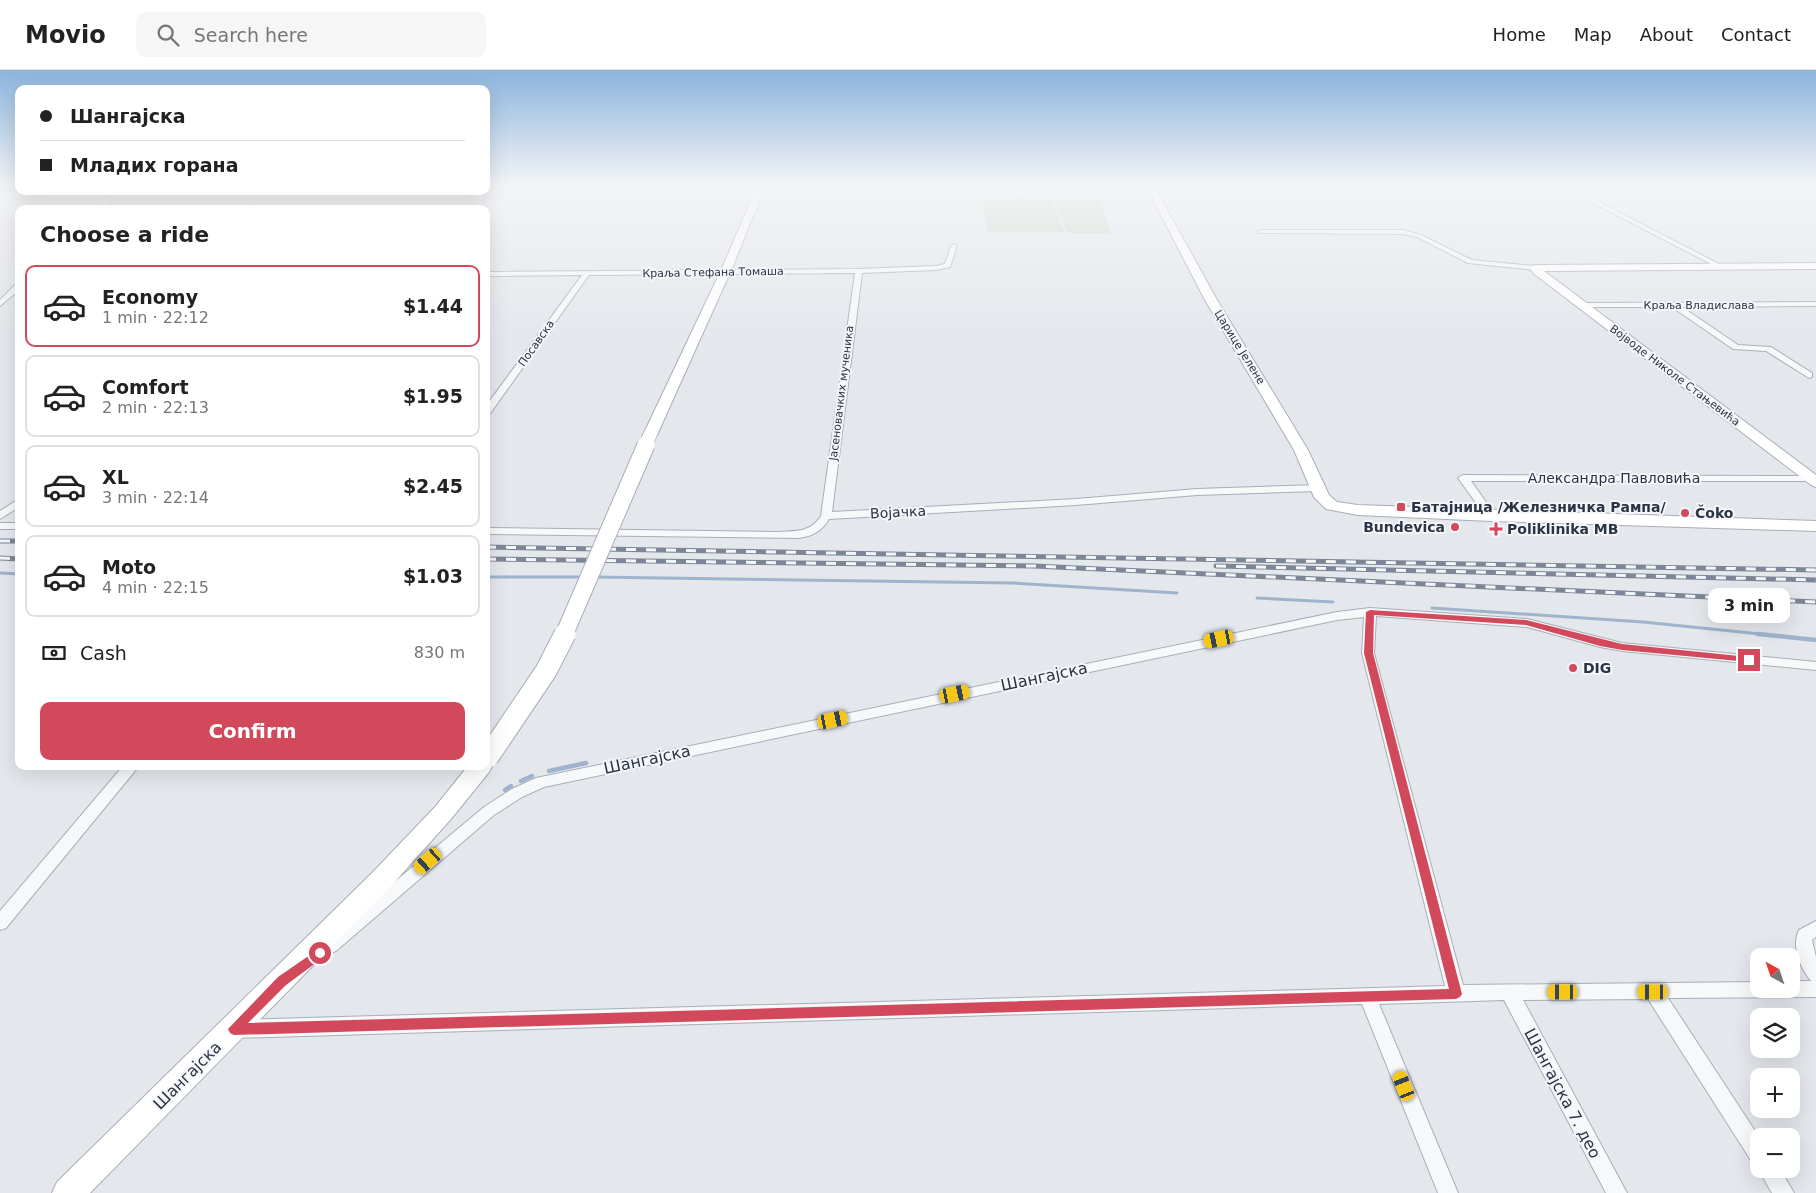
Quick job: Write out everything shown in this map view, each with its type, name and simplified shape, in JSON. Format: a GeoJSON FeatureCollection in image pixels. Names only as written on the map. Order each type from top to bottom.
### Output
{"type":"FeatureCollection","features":[{"type":"Feature","properties":{"kind":"street"},"geometry":{"type":"LineString","coordinates":[[490,754],[511,726],[546,671],[565,634],[650,435],[739,238]]}},
{"type":"Feature","properties":{"kind":"street","name":"Царице Јелене"},"geometry":{"type":"LineString","coordinates":[[1178,238],[1211,300],[1302,450],[1326,502],[1332,506]]}},
{"type":"Feature","properties":{"kind":"street"},"geometry":{"type":"LineString","coordinates":[[1424,238],[1470,262],[1535,268],[1816,266]]}},
{"type":"Feature","properties":{"kind":"street"},"geometry":{"type":"LineString","coordinates":[[1665,238],[1719,266]]}},
{"type":"Feature","properties":{"kind":"street","name":"Краља Стефана Томаша"},"geometry":{"type":"LineString","coordinates":[[490,274],[859,271],[944,267],[949,264],[954,246]]}},
{"type":"Feature","properties":{"kind":"street","name":"Војводе Николе Стањевића"},"geometry":{"type":"LineString","coordinates":[[1535,268],[1814,480]]}},
{"type":"Feature","properties":{"kind":"street","name":"Јасеновачких мученика"},"geometry":{"type":"LineString","coordinates":[[826,516],[859,271]]}},
{"type":"Feature","properties":{"kind":"street","name":"Посавска"},"geometry":{"type":"LineString","coordinates":[[490,408],[586,273]]}},
{"type":"Feature","properties":{"kind":"street"},"geometry":{"type":"LineString","coordinates":[[0,304],[15,290]]}},
{"type":"Feature","properties":{"kind":"street"},"geometry":{"type":"LineString","coordinates":[[1674,304],[1736,346],[1768,349],[1809,375]]}},
{"type":"Feature","properties":{"kind":"street","name":"Краља Владислава"},"geometry":{"type":"LineString","coordinates":[[1582,305],[1816,304]]}},
{"type":"Feature","properties":{"kind":"street","name":"Александра Павловића"},"geometry":{"type":"LineString","coordinates":[[1491,516],[1463,478],[1814,480]]}},
{"type":"Feature","properties":{"kind":"street","name":"Војачка"},"geometry":{"type":"LineString","coordinates":[[826,516],[1076,502],[1197,492],[1318,488]]}},
{"type":"Feature","properties":{"kind":"street"},"geometry":{"type":"LineString","coordinates":[[0,516],[15,505]]}},
{"type":"Feature","properties":{"kind":"street"},"geometry":{"type":"LineString","coordinates":[[1332,506],[1358,510],[1491,516],[1816,526]]}},
{"type":"Feature","properties":{"kind":"street"},"geometry":{"type":"LineString","coordinates":[[490,531],[796,534],[818,529],[826,516]]}},
{"type":"Feature","properties":{"kind":"street"},"geometry":{"type":"LineString","coordinates":[[0,526],[15,526]]}},
{"type":"Feature","properties":{"kind":"street"},"geometry":{"type":"LineString","coordinates":[[1370,612],[1368,653],[1456,994]]}},
{"type":"Feature","properties":{"kind":"street","name":"Шангајска"},"geometry":{"type":"LineString","coordinates":[[68,1193],[282,981],[334,942],[489,811],[517,792],[541,782],[1255,632],[1338,616],[1370,612],[1526,623],[1622,647],[1816,666]]}},
{"type":"Feature","properties":{"kind":"street"},"geometry":{"type":"LineString","coordinates":[[0,923],[129,770]]}},
{"type":"Feature","properties":{"kind":"street"},"geometry":{"type":"LineString","coordinates":[[282,981],[415,844],[478,770]]}},
{"type":"Feature","properties":{"kind":"street"},"geometry":{"type":"LineString","coordinates":[[1816,928],[1805,935],[1803,940],[1804,949],[1816,975]]}},
{"type":"Feature","properties":{"kind":"street"},"geometry":{"type":"LineString","coordinates":[[234,1029],[1368,998],[1509,992],[1816,989]]}},
{"type":"Feature","properties":{"kind":"street","name":"Шангајска 7. део"},"geometry":{"type":"LineString","coordinates":[[1509,992],[1618,1193]]}},
{"type":"Feature","properties":{"kind":"street"},"geometry":{"type":"LineString","coordinates":[[1653,992],[1750,1141]]}},
{"type":"Feature","properties":{"kind":"street"},"geometry":{"type":"LineString","coordinates":[[1368,998],[1448,1193]]}},
{"type":"Feature","properties":{"kind":"street"},"geometry":{"type":"LineString","coordinates":[[1774,1178],[1784,1193]]}},
{"type":"Feature","properties":{"kind":"waterway"},"geometry":{"type":"LineString","coordinates":[[0,573],[15,574]]}},
{"type":"Feature","properties":{"kind":"waterway"},"geometry":{"type":"LineString","coordinates":[[490,577],[583,577]]}},
{"type":"Feature","properties":{"kind":"waterway"},"geometry":{"type":"LineString","coordinates":[[595,577],[1012,583],[1177,593]]}},
{"type":"Feature","properties":{"kind":"waterway"},"geometry":{"type":"LineString","coordinates":[[1257,598],[1333,602]]}},
{"type":"Feature","properties":{"kind":"waterway"},"geometry":{"type":"LineString","coordinates":[[1432,608],[1643,622],[1770,635]]}},
{"type":"Feature","properties":{"kind":"waterway"},"geometry":{"type":"LineString","coordinates":[[1758,634],[1816,640]]}},
{"type":"Feature","properties":{"kind":"waterway"},"geometry":{"type":"LineString","coordinates":[[549,771],[586,763]]}},
{"type":"Feature","properties":{"kind":"waterway"},"geometry":{"type":"LineString","coordinates":[[521,781],[532,776]]}},
{"type":"Feature","properties":{"kind":"waterway"},"geometry":{"type":"LineString","coordinates":[[505,790],[511,786]]}},
{"type":"Feature","properties":{"kind":"railway"},"geometry":{"type":"LineString","coordinates":[[0,541],[15,541]]}},
{"type":"Feature","properties":{"kind":"railway"},"geometry":{"type":"LineString","coordinates":[[490,547],[1816,570]]}},
{"type":"Feature","properties":{"kind":"railway"},"geometry":{"type":"LineString","coordinates":[[0,558],[15,559]]}},
{"type":"Feature","properties":{"kind":"railway"},"geometry":{"type":"LineString","coordinates":[[490,559],[1034,566],[1816,602]]}},
{"type":"Feature","properties":{"kind":"railway"},"geometry":{"type":"LineString","coordinates":[[1216,566],[1816,580]]}},
{"type":"Feature","properties":{"kind":"place","name":"Батајница /Железничка Рампа/"},"geometry":{"type":"Point","coordinates":[1401,507]}},
{"type":"Feature","properties":{"kind":"place","name":"Čoko"},"geometry":{"type":"Point","coordinates":[1685,513]}},
{"type":"Feature","properties":{"kind":"place","name":"Bundevica"},"geometry":{"type":"Point","coordinates":[1455,527]}},
{"type":"Feature","properties":{"kind":"place","name":"Poliklinika MB"},"geometry":{"type":"Point","coordinates":[1496,529]}},
{"type":"Feature","properties":{"kind":"place","name":"DIG"},"geometry":{"type":"Point","coordinates":[1573,668]}},
{"type":"Feature","properties":{"kind":"route"},"geometry":{"type":"LineString","coordinates":[[320,953],[282,981],[234,1029],[1456,994],[1368,653],[1370,612],[1526,623],[1622,647],[1749,660]]}}]}
